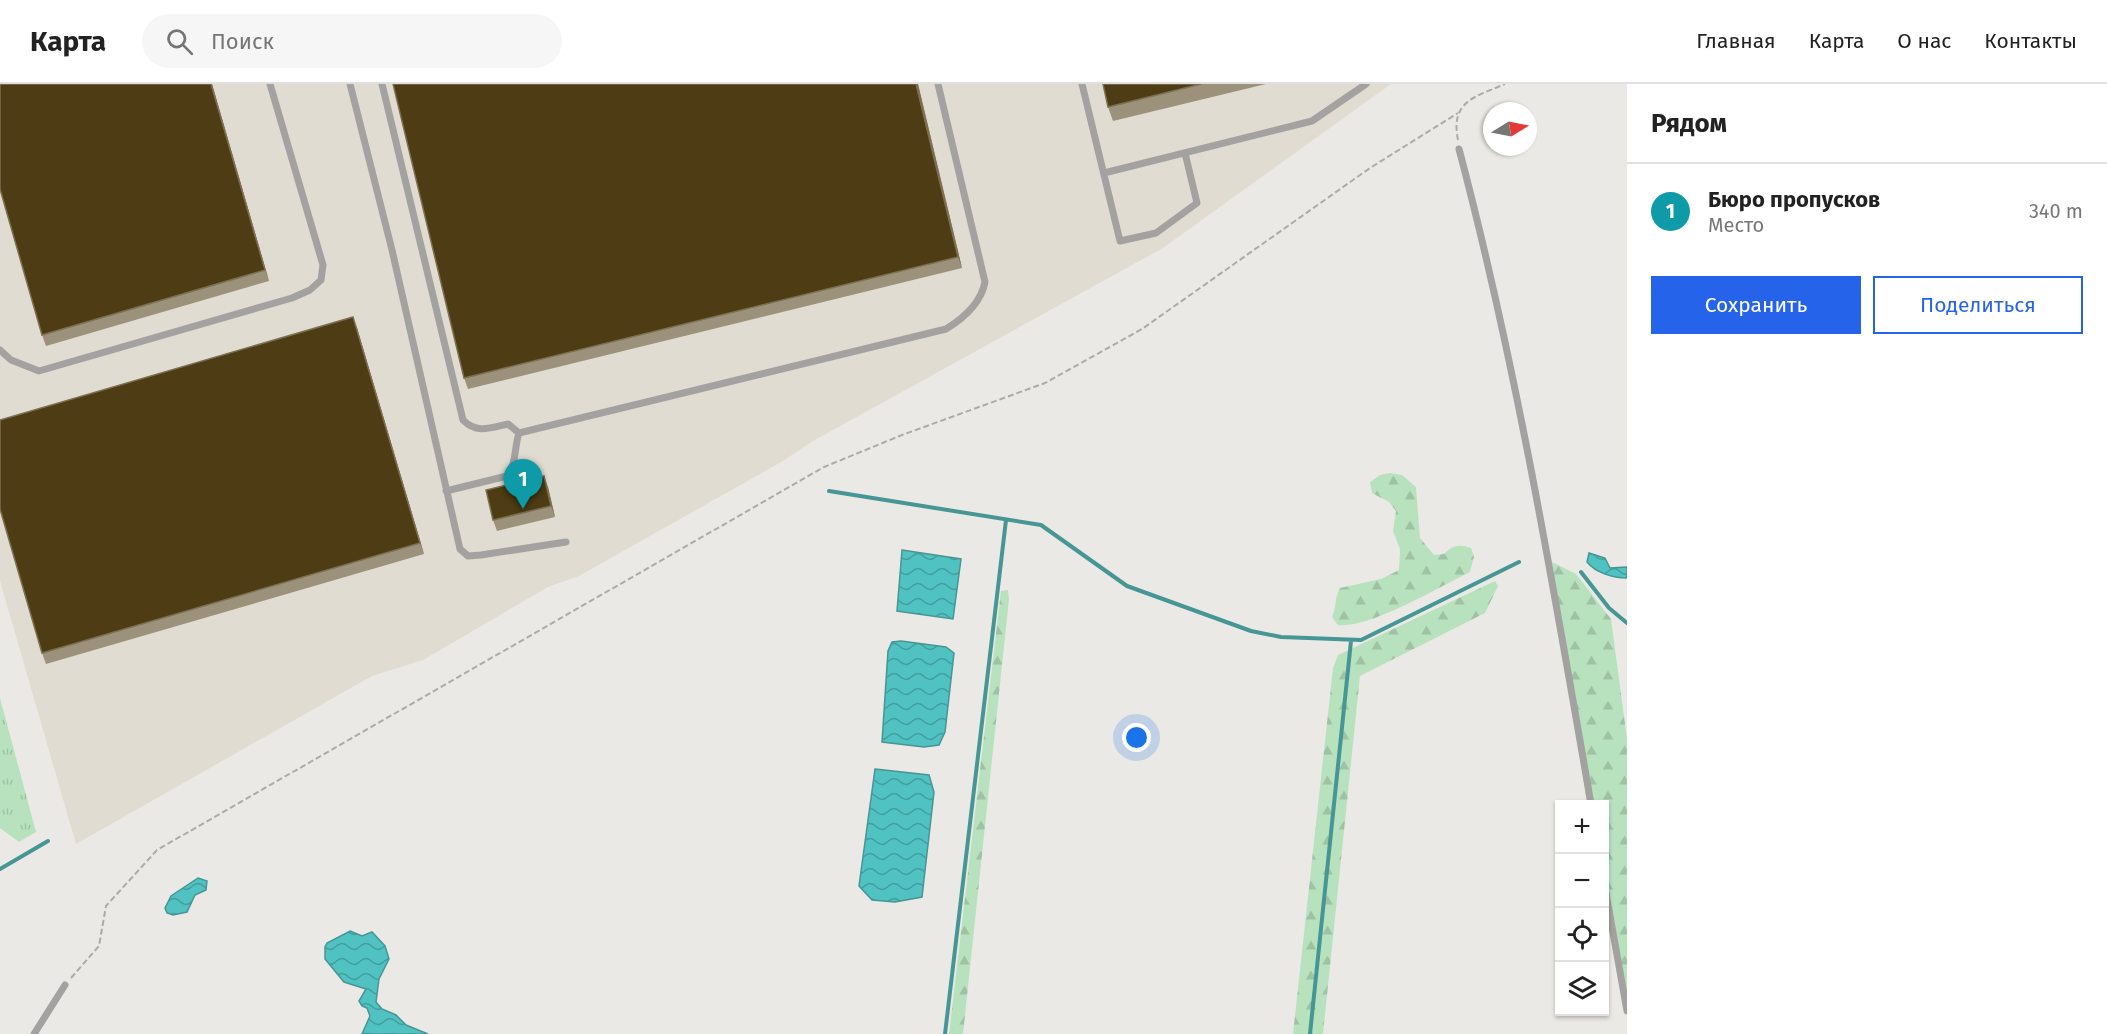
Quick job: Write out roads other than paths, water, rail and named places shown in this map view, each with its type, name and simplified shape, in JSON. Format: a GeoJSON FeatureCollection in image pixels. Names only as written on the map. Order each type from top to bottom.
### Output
{"type":"FeatureCollection","features":[{"type":"Feature","properties":{"kind":"lane"},"geometry":{"type":"LineString","coordinates":[[0,350],[11,360],[39,371],[292,298],[310,290],[321,280],[323,265],[270,84]]}},
{"type":"Feature","properties":{"kind":"lane"},"geometry":{"type":"LineString","coordinates":[[350,84],[392,250],[460,549],[468,556],[566,542]]}},
{"type":"Feature","properties":{"kind":"lane"},"geometry":{"type":"LineString","coordinates":[[382,84],[463,420],[471,428],[480,430],[508,424],[519,433]]}},
{"type":"Feature","properties":{"kind":"lane"},"geometry":{"type":"LineString","coordinates":[[519,433],[946,329],[955,323],[975,305],[983,293],[985,282],[938,84]]}},
{"type":"Feature","properties":{"kind":"lane"},"geometry":{"type":"LineString","coordinates":[[1082,84],[1120,241],[1156,233],[1197,203],[1185,153]]}},
{"type":"Feature","properties":{"kind":"lane"},"geometry":{"type":"LineString","coordinates":[[1104,173],[1312,121],[1366,84]]}},
{"type":"Feature","properties":{"kind":"lane"},"geometry":{"type":"LineString","coordinates":[[1459,149],[1475,208],[1516,398],[1548,560],[1590,800]]}},
{"type":"Feature","properties":{"kind":"lane"},"geometry":{"type":"LineString","coordinates":[[446,491],[507,476],[514,467],[515,445],[519,433]]}},
{"type":"Feature","properties":{"kind":"lane"},"geometry":{"type":"LineString","coordinates":[[1609,905],[1627,1011]]}},
{"type":"Feature","properties":{"kind":"lane"},"geometry":{"type":"LineString","coordinates":[[34,1034],[66,985]]}},
{"type":"Feature","properties":{"kind":"water"},"geometry":{"type":"Polygon","coordinates":[[[902,550],[961,559],[953,619],[897,611],[902,550]]]}},
{"type":"Feature","properties":{"kind":"water"},"geometry":{"type":"Polygon","coordinates":[[[1589,553],[1605,558],[1610,568],[1627,567],[1627,578],[1611,576],[1595,569],[1587,562],[1589,553]]]}},
{"type":"Feature","properties":{"kind":"water"},"geometry":{"type":"Polygon","coordinates":[[[901,641],[946,647],[954,653],[945,732],[939,745],[924,747],[882,742],[888,651],[892,642],[901,641]]]}},
{"type":"Feature","properties":{"kind":"water"},"geometry":{"type":"Polygon","coordinates":[[[875,769],[929,775],[934,792],[922,897],[895,902],[872,900],[859,886],[875,769]]]}},
{"type":"Feature","properties":{"kind":"water"},"geometry":{"type":"Polygon","coordinates":[[[198,878],[207,881],[206,890],[195,895],[187,912],[173,915],[167,913],[165,908],[171,896],[198,878]]]}},
{"type":"Feature","properties":{"kind":"water"},"geometry":{"type":"Polygon","coordinates":[[[350,931],[362,936],[372,932],[385,946],[389,959],[379,979],[376,1002],[382,1009],[396,1015],[406,1025],[428,1034],[362,1034],[370,1016],[367,1008],[359,1001],[366,989],[344,982],[325,959],[327,943],[350,931]]]}},
{"type":"Feature","properties":{"kind":"waterway"},"geometry":{"type":"LineString","coordinates":[[829,491],[1041,525],[1127,586],[1251,631],[1281,637],[1361,640],[1519,562]]}},
{"type":"Feature","properties":{"kind":"waterway"},"geometry":{"type":"LineString","coordinates":[[945,1034],[1006,520]]}},
{"type":"Feature","properties":{"kind":"waterway"},"geometry":{"type":"LineString","coordinates":[[1581,572],[1609,608],[1627,623]]}},
{"type":"Feature","properties":{"kind":"waterway"},"geometry":{"type":"LineString","coordinates":[[1310,1034],[1351,641]]}},
{"type":"Feature","properties":{"kind":"waterway"},"geometry":{"type":"LineString","coordinates":[[0,869],[48,841]]}},
{"type":"Feature","properties":{"kind":"place","name":"Бюро пропусков"},"geometry":{"type":"Point","coordinates":[523,509]}}]}
